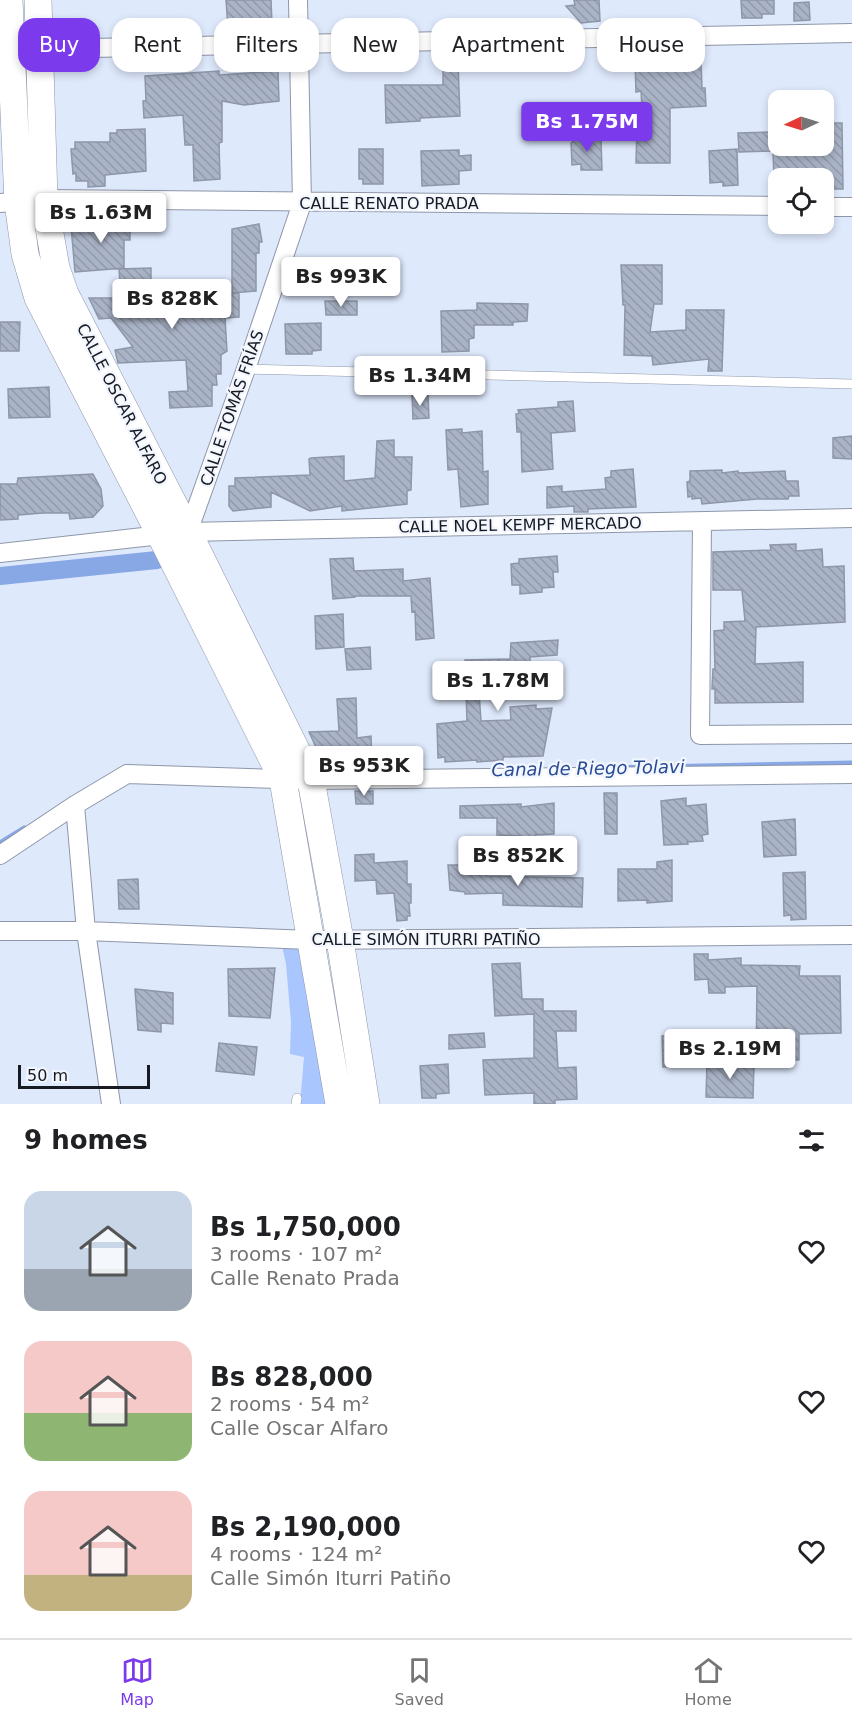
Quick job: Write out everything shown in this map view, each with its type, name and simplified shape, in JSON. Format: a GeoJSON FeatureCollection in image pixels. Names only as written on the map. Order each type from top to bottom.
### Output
{"type":"FeatureCollection","features":[{"type":"Feature","properties":{"kind":"main road","name":"CALLE OSCAR ALFARO"},"geometry":{"type":"LineString","coordinates":[[9,0],[9,202],[38,298],[160,534],[283,780],[339,1104]]}},
{"type":"Feature","properties":{"kind":"main road","name":"CALLE OSCAR ALFARO"},"geometry":{"type":"LineString","coordinates":[[38,0],[39,18]]}},
{"type":"Feature","properties":{"kind":"main road","name":"CALLE OSCAR ALFARO"},"geometry":{"type":"LineString","coordinates":[[41,72],[44,199],[56,268],[64,294],[188,532],[311,780],[340,940],[366,1104]]}},
{"type":"Feature","properties":{"kind":"street","name":"CALLE TOMÁS FRÍAS"},"geometry":{"type":"LineString","coordinates":[[298,0],[299,18]]}},
{"type":"Feature","properties":{"kind":"street"},"geometry":{"type":"LineString","coordinates":[[319,43],[852,33]]}},
{"type":"Feature","properties":{"kind":"street"},"geometry":{"type":"LineString","coordinates":[[100,48],[214,45]]}},
{"type":"Feature","properties":{"kind":"street","name":"CALLE TOMÁS FRÍAS"},"geometry":{"type":"LineString","coordinates":[[188,532],[302,202],[300,72]]}},
{"type":"Feature","properties":{"kind":"street","name":"CALLE RENATO PRADA"},"geometry":{"type":"LineString","coordinates":[[9,202],[44,199],[768,206]]}},
{"type":"Feature","properties":{"kind":"street"},"geometry":{"type":"LineString","coordinates":[[834,207],[852,207]]}},
{"type":"Feature","properties":{"kind":"street","name":"CALLE NOEL KEMPF MERCADO"},"geometry":{"type":"LineString","coordinates":[[0,553],[188,532],[852,518]]}},
{"type":"Feature","properties":{"kind":"street"},"geometry":{"type":"LineString","coordinates":[[702,522],[700,735],[852,734]]}},
{"type":"Feature","properties":{"kind":"street"},"geometry":{"type":"LineString","coordinates":[[0,855],[75,805],[127,774],[311,780],[852,774]]}},
{"type":"Feature","properties":{"kind":"street"},"geometry":{"type":"LineString","coordinates":[[75,805],[86,931],[111,1104]]}},
{"type":"Feature","properties":{"kind":"street","name":"CALLE SIMÓN ITURRI PATIÑO"},"geometry":{"type":"LineString","coordinates":[[0,931],[86,931],[310,940],[852,935]]}},
{"type":"Feature","properties":{"kind":"lane"},"geometry":{"type":"LineString","coordinates":[[246,369],[852,384]]}},
{"type":"Feature","properties":{"kind":"shaded area"},"geometry":{"type":"Polygon","coordinates":[[[282,946],[303,948],[329,1104],[300,1104],[304,1057],[290,1054],[291,1022],[286,964],[282,946]]]}},
{"type":"Feature","properties":{"kind":"building"},"geometry":{"type":"Polygon","coordinates":[[[226,0],[271,0],[272,18],[227,18],[226,0]]]}},
{"type":"Feature","properties":{"kind":"building"},"geometry":{"type":"Polygon","coordinates":[[[574,0],[599,0],[600,18],[597,18],[597,21],[585,23],[585,18],[577,18],[566,6],[575,5],[574,0]]]}},
{"type":"Feature","properties":{"kind":"building"},"geometry":{"type":"Polygon","coordinates":[[[741,0],[774,0],[774,14],[762,14],[762,18],[742,18],[741,0]]]}},
{"type":"Feature","properties":{"kind":"building"},"geometry":{"type":"Polygon","coordinates":[[[809,2],[810,20],[794,21],[794,3],[809,2]]]}},
{"type":"Feature","properties":{"kind":"building"},"geometry":{"type":"Polygon","coordinates":[[[214,71],[219,72],[219,75],[278,72],[279,101],[244,105],[222,101],[222,142],[219,143],[220,179],[194,181],[193,145],[185,145],[183,115],[144,118],[145,76],[214,71]]]}},
{"type":"Feature","properties":{"kind":"building"},"geometry":{"type":"Polygon","coordinates":[[[443,72],[458,72],[460,116],[386,123],[385,85],[443,85],[443,72]]]}},
{"type":"Feature","properties":{"kind":"building"},"geometry":{"type":"Polygon","coordinates":[[[635,72],[701,72],[706,106],[670,108],[670,163],[636,163],[637,124],[643,124],[641,91],[636,92],[635,72]]]}},
{"type":"Feature","properties":{"kind":"building"},"geometry":{"type":"Polygon","coordinates":[[[834,123],[842,123],[843,189],[834,189],[834,168],[774,168],[773,156],[834,156],[834,123]]]}},
{"type":"Feature","properties":{"kind":"building"},"geometry":{"type":"Polygon","coordinates":[[[145,129],[146,171],[105,175],[105,186],[88,187],[88,181],[76,181],[76,173],[73,174],[71,149],[75,149],[75,142],[110,142],[110,133],[117,133],[117,130],[145,129]]]}},
{"type":"Feature","properties":{"kind":"building"},"geometry":{"type":"Polygon","coordinates":[[[768,132],[768,151],[739,152],[738,133],[768,132]]]}},
{"type":"Feature","properties":{"kind":"building"},"geometry":{"type":"Polygon","coordinates":[[[591,134],[590,140],[601,139],[602,170],[581,170],[581,164],[572,165],[571,143],[580,135],[591,134]]]}},
{"type":"Feature","properties":{"kind":"building"},"geometry":{"type":"Polygon","coordinates":[[[359,149],[383,149],[383,184],[363,184],[363,179],[359,179],[359,149]]]}},
{"type":"Feature","properties":{"kind":"building"},"geometry":{"type":"Polygon","coordinates":[[[737,149],[738,185],[723,186],[723,182],[710,183],[709,151],[737,149]]]}},
{"type":"Feature","properties":{"kind":"building"},"geometry":{"type":"Polygon","coordinates":[[[459,150],[459,156],[471,155],[471,170],[459,171],[459,184],[422,186],[421,151],[459,150]]]}},
{"type":"Feature","properties":{"kind":"building"},"geometry":{"type":"Polygon","coordinates":[[[113,213],[130,213],[130,240],[124,240],[124,268],[75,272],[71,226],[113,223],[113,213]]]}},
{"type":"Feature","properties":{"kind":"building"},"geometry":{"type":"Polygon","coordinates":[[[259,224],[262,242],[259,242],[259,253],[256,253],[256,291],[232,293],[232,229],[259,224]]]}},
{"type":"Feature","properties":{"kind":"building"},"geometry":{"type":"Polygon","coordinates":[[[621,265],[662,265],[662,304],[654,304],[650,332],[686,330],[686,310],[724,310],[722,371],[708,371],[709,359],[653,365],[652,356],[624,355],[625,305],[623,305],[621,265]]]}},
{"type":"Feature","properties":{"kind":"building"},"geometry":{"type":"Polygon","coordinates":[[[151,268],[151,283],[178,284],[178,297],[239,293],[239,317],[225,318],[227,351],[221,355],[221,374],[216,374],[217,385],[212,385],[212,406],[170,408],[169,392],[188,391],[186,360],[118,363],[115,350],[133,347],[111,318],[99,319],[89,298],[121,298],[119,269],[151,268]]]}},
{"type":"Feature","properties":{"kind":"building"},"geometry":{"type":"Polygon","coordinates":[[[325,301],[357,301],[357,315],[326,315],[325,301]]]}},
{"type":"Feature","properties":{"kind":"building"},"geometry":{"type":"Polygon","coordinates":[[[477,303],[528,304],[527,321],[513,322],[513,325],[474,325],[474,338],[469,339],[469,351],[442,352],[441,311],[477,310],[477,303]]]}},
{"type":"Feature","properties":{"kind":"building"},"geometry":{"type":"Polygon","coordinates":[[[0,322],[20,322],[19,351],[0,351],[0,322]]]}},
{"type":"Feature","properties":{"kind":"building"},"geometry":{"type":"Polygon","coordinates":[[[321,323],[321,350],[312,351],[312,354],[286,354],[285,324],[321,323]]]}},
{"type":"Feature","properties":{"kind":"building"},"geometry":{"type":"Polygon","coordinates":[[[49,387],[50,417],[9,418],[8,389],[49,387]]]}},
{"type":"Feature","properties":{"kind":"building"},"geometry":{"type":"Polygon","coordinates":[[[428,394],[429,418],[413,419],[412,395],[428,394]]]}},
{"type":"Feature","properties":{"kind":"building"},"geometry":{"type":"Polygon","coordinates":[[[573,401],[575,431],[551,433],[553,469],[522,472],[521,432],[517,432],[516,414],[519,413],[518,410],[558,407],[558,402],[573,401]]]}},
{"type":"Feature","properties":{"kind":"building"},"geometry":{"type":"Polygon","coordinates":[[[462,429],[462,433],[482,431],[483,472],[488,471],[488,504],[461,507],[458,469],[448,470],[446,430],[462,429]]]}},
{"type":"Feature","properties":{"kind":"building"},"geometry":{"type":"Polygon","coordinates":[[[852,436],[852,459],[833,458],[833,438],[852,436]]]}},
{"type":"Feature","properties":{"kind":"building"},"geometry":{"type":"Polygon","coordinates":[[[394,440],[394,457],[412,457],[411,490],[407,491],[407,504],[342,511],[342,506],[310,511],[271,492],[271,507],[233,511],[229,506],[229,486],[235,486],[235,478],[310,475],[309,459],[311,458],[344,456],[344,481],[375,478],[377,441],[394,440]]]}},
{"type":"Feature","properties":{"kind":"building"},"geometry":{"type":"Polygon","coordinates":[[[633,469],[636,507],[588,509],[588,512],[574,512],[574,506],[547,508],[547,487],[562,486],[562,492],[606,489],[605,478],[611,477],[611,471],[633,469]]]}},
{"type":"Feature","properties":{"kind":"building"},"geometry":{"type":"Polygon","coordinates":[[[722,470],[722,473],[785,471],[786,481],[798,481],[799,496],[789,496],[788,499],[702,504],[701,498],[688,497],[687,482],[690,481],[690,471],[722,470]]]}},
{"type":"Feature","properties":{"kind":"building"},"geometry":{"type":"Polygon","coordinates":[[[93,474],[101,489],[103,506],[93,517],[70,519],[69,513],[43,513],[18,515],[18,519],[0,520],[0,484],[17,484],[18,478],[93,474]]]}},
{"type":"Feature","properties":{"kind":"building"},"geometry":{"type":"Polygon","coordinates":[[[796,544],[796,551],[822,549],[823,567],[844,566],[845,622],[756,627],[755,664],[803,662],[803,702],[715,703],[715,689],[712,689],[713,669],[715,669],[714,631],[724,630],[724,622],[745,621],[742,590],[713,590],[713,552],[771,550],[770,545],[796,544]]]}},
{"type":"Feature","properties":{"kind":"building"},"geometry":{"type":"Polygon","coordinates":[[[557,556],[558,572],[553,572],[554,587],[542,588],[542,592],[520,594],[520,585],[512,585],[511,564],[519,563],[519,559],[557,556]]]}},
{"type":"Feature","properties":{"kind":"building"},"geometry":{"type":"Polygon","coordinates":[[[353,558],[354,571],[403,569],[403,581],[430,578],[434,638],[416,640],[415,611],[412,612],[411,596],[355,596],[333,599],[330,559],[353,558]]]}},
{"type":"Feature","properties":{"kind":"building"},"geometry":{"type":"Polygon","coordinates":[[[343,614],[344,647],[316,649],[315,616],[343,614]]]}},
{"type":"Feature","properties":{"kind":"building"},"geometry":{"type":"Polygon","coordinates":[[[558,640],[557,655],[530,657],[530,663],[526,664],[527,678],[520,678],[520,688],[479,692],[481,721],[511,720],[510,707],[536,705],[536,709],[552,708],[543,756],[503,757],[503,760],[477,762],[477,760],[445,762],[445,757],[438,758],[437,724],[467,721],[465,660],[510,659],[511,643],[558,640]]]}},
{"type":"Feature","properties":{"kind":"building"},"geometry":{"type":"Polygon","coordinates":[[[370,647],[371,669],[347,670],[345,649],[370,647]]]}},
{"type":"Feature","properties":{"kind":"building"},"geometry":{"type":"Polygon","coordinates":[[[356,698],[357,738],[371,736],[372,768],[347,768],[346,757],[321,758],[309,732],[339,731],[337,699],[356,698]]]}},
{"type":"Feature","properties":{"kind":"building"},"geometry":{"type":"Polygon","coordinates":[[[355,791],[373,791],[373,804],[356,804],[355,791]]]}},
{"type":"Feature","properties":{"kind":"building"},"geometry":{"type":"Polygon","coordinates":[[[604,793],[617,793],[617,834],[605,834],[604,793]]]}},
{"type":"Feature","properties":{"kind":"building"},"geometry":{"type":"Polygon","coordinates":[[[686,798],[686,806],[706,804],[708,834],[702,835],[703,841],[664,845],[661,801],[686,798]]]}},
{"type":"Feature","properties":{"kind":"building"},"geometry":{"type":"Polygon","coordinates":[[[554,803],[554,834],[535,835],[536,844],[522,844],[521,836],[497,835],[497,818],[460,818],[460,806],[521,804],[521,807],[554,803]]]}},
{"type":"Feature","properties":{"kind":"building"},"geometry":{"type":"Polygon","coordinates":[[[795,819],[796,855],[764,857],[762,822],[795,819]]]}},
{"type":"Feature","properties":{"kind":"building"},"geometry":{"type":"Polygon","coordinates":[[[374,854],[374,863],[407,861],[407,884],[411,884],[411,903],[409,903],[410,916],[407,916],[407,920],[397,921],[394,893],[377,894],[376,880],[355,881],[355,855],[374,854]]]}},
{"type":"Feature","properties":{"kind":"building"},"geometry":{"type":"Polygon","coordinates":[[[672,860],[672,901],[647,903],[647,900],[618,901],[618,869],[657,869],[657,862],[672,860]]]}},
{"type":"Feature","properties":{"kind":"building"},"geometry":{"type":"Polygon","coordinates":[[[448,865],[487,865],[486,876],[583,878],[582,907],[503,905],[503,893],[465,894],[465,892],[450,890],[448,865]]]}},
{"type":"Feature","properties":{"kind":"building"},"geometry":{"type":"Polygon","coordinates":[[[805,872],[806,919],[791,920],[791,915],[784,916],[783,873],[805,872]]]}},
{"type":"Feature","properties":{"kind":"building"},"geometry":{"type":"Polygon","coordinates":[[[138,879],[139,909],[119,909],[118,880],[138,879]]]}},
{"type":"Feature","properties":{"kind":"building"},"geometry":{"type":"Polygon","coordinates":[[[694,954],[708,954],[708,960],[741,958],[741,965],[800,966],[799,976],[840,976],[841,1033],[799,1034],[799,1060],[756,1060],[757,986],[725,987],[725,993],[709,993],[708,979],[695,980],[694,954]]]}},
{"type":"Feature","properties":{"kind":"building"},"geometry":{"type":"Polygon","coordinates":[[[520,963],[522,999],[543,999],[543,1011],[576,1011],[576,1031],[556,1031],[558,1068],[576,1067],[577,1099],[555,1100],[555,1104],[534,1104],[534,1093],[485,1095],[483,1060],[534,1058],[534,1014],[495,1016],[492,964],[520,963]]]}},
{"type":"Feature","properties":{"kind":"building"},"geometry":{"type":"Polygon","coordinates":[[[275,968],[270,1018],[229,1016],[228,969],[275,968]]]}},
{"type":"Feature","properties":{"kind":"building"},"geometry":{"type":"Polygon","coordinates":[[[135,989],[173,993],[173,1024],[161,1023],[161,1032],[138,1030],[135,989]]]}},
{"type":"Feature","properties":{"kind":"building"},"geometry":{"type":"Polygon","coordinates":[[[484,1033],[485,1047],[449,1049],[449,1035],[484,1033]]]}},
{"type":"Feature","properties":{"kind":"building"},"geometry":{"type":"Polygon","coordinates":[[[709,1034],[709,1055],[676,1056],[676,1066],[663,1067],[662,1036],[709,1034]]]}},
{"type":"Feature","properties":{"kind":"building"},"geometry":{"type":"Polygon","coordinates":[[[219,1043],[257,1047],[254,1075],[216,1071],[219,1043]]]}},
{"type":"Feature","properties":{"kind":"building"},"geometry":{"type":"Polygon","coordinates":[[[707,1062],[754,1063],[753,1098],[706,1097],[707,1062]]]}},
{"type":"Feature","properties":{"kind":"building"},"geometry":{"type":"Polygon","coordinates":[[[448,1064],[449,1093],[436,1094],[436,1098],[422,1098],[420,1066],[448,1064]]]}},
{"type":"Feature","properties":{"kind":"waterway","name":"Canal de Riego Tolavi"},"geometry":{"type":"LineString","coordinates":[[0,576],[157,560]]}},
{"type":"Feature","properties":{"kind":"waterway","name":"Canal de Riego Tolavi"},"geometry":{"type":"LineString","coordinates":[[604,768],[852,763]]}},
{"type":"Feature","properties":{"kind":"waterway","name":"Canal de Riego Tolavi"},"geometry":{"type":"LineString","coordinates":[[0,843],[24,828]]}}]}
